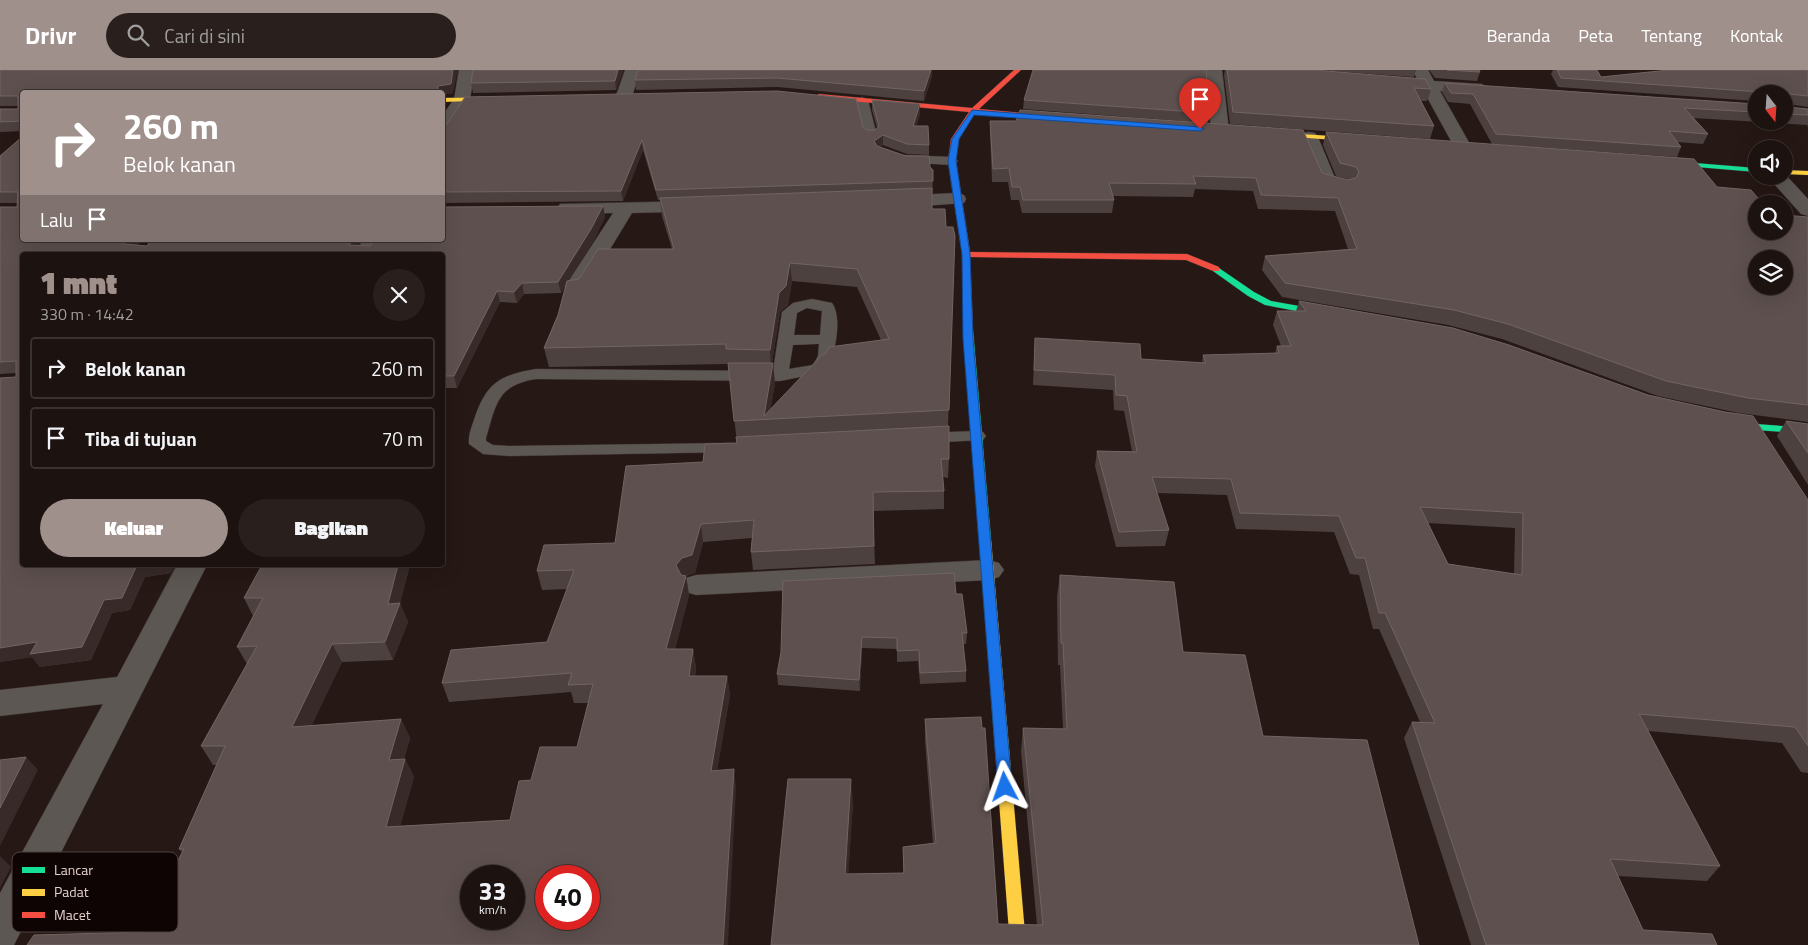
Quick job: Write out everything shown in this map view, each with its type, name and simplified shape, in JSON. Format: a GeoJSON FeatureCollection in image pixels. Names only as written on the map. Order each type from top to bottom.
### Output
{"type":"FeatureCollection","features":[{"type":"Feature","properties":{"kind":"street"},"geometry":{"type":"LineString","coordinates":[[445,124],[462,99],[467,70]]}},
{"type":"Feature","properties":{"kind":"street"},"geometry":{"type":"LineString","coordinates":[[625,96],[633,70]]}},
{"type":"Feature","properties":{"kind":"street"},"geometry":{"type":"LineString","coordinates":[[1018,70],[972,112],[955,139],[952,161],[966,254],[968,339],[989,570],[1018,945]]}},
{"type":"Feature","properties":{"kind":"street"},"geometry":{"type":"LineString","coordinates":[[1214,70],[1220,130]]}},
{"type":"Feature","properties":{"kind":"street"},"geometry":{"type":"LineString","coordinates":[[1421,70],[1462,146]]}},
{"type":"Feature","properties":{"kind":"street"},"geometry":{"type":"LineString","coordinates":[[1380,82],[1497,90]]}},
{"type":"Feature","properties":{"kind":"street"},"geometry":{"type":"LineString","coordinates":[[810,96],[1071,120]]}},
{"type":"Feature","properties":{"kind":"street"},"geometry":{"type":"LineString","coordinates":[[445,100],[517,98]]}},
{"type":"Feature","properties":{"kind":"street"},"geometry":{"type":"LineString","coordinates":[[1259,133],[1376,141]]}},
{"type":"Feature","properties":{"kind":"street"},"geometry":{"type":"LineString","coordinates":[[1309,137],[1326,180],[1331,184],[1345,186]]}},
{"type":"Feature","properties":{"kind":"street"},"geometry":{"type":"LineString","coordinates":[[1648,161],[1748,169]]}},
{"type":"Feature","properties":{"kind":"street"},"geometry":{"type":"LineString","coordinates":[[1793,172],[1808,173]]}},
{"type":"Feature","properties":{"kind":"street"},"geometry":{"type":"LineString","coordinates":[[1784,185],[1808,210]]}},
{"type":"Feature","properties":{"kind":"street"},"geometry":{"type":"LineString","coordinates":[[877,202],[957,200]]}},
{"type":"Feature","properties":{"kind":"street"},"geometry":{"type":"LineString","coordinates":[[545,208],[625,209],[721,206]]}},
{"type":"Feature","properties":{"kind":"street"},"geometry":{"type":"LineString","coordinates":[[573,292],[625,209]]}},
{"type":"Feature","properties":{"kind":"street"},"geometry":{"type":"LineString","coordinates":[[966,254],[1187,257],[1202,260],[1218,269],[1261,300],[1297,309],[1346,317]]}},
{"type":"Feature","properties":{"kind":"street"},"geometry":{"type":"LineString","coordinates":[[1710,418],[1756,427],[1808,431]]}},
{"type":"Feature","properties":{"kind":"street"},"geometry":{"type":"LineString","coordinates":[[1756,427],[1770,450]]}},
{"type":"Feature","properties":{"kind":"street"},"geometry":{"type":"LineString","coordinates":[[42,852],[191,567]]}},
{"type":"Feature","properties":{"kind":"street"},"geometry":{"type":"LineString","coordinates":[[696,585],[989,570]]}},
{"type":"Feature","properties":{"kind":"street"},"geometry":{"type":"LineString","coordinates":[[0,702],[127,688]]}},
{"type":"Feature","properties":{"kind":"street"},"geometry":{"type":"LineString","coordinates":[[0,932],[12,909]]}},
{"type":"Feature","properties":{"kind":"lane"},"geometry":{"type":"LineString","coordinates":[[862,100],[871,136]]}},
{"type":"Feature","properties":{"kind":"lane"},"geometry":{"type":"LineString","coordinates":[[888,156],[919,161],[952,161]]}},
{"type":"Feature","properties":{"kind":"lane"},"geometry":{"type":"LineString","coordinates":[[744,448],[509,451],[489,450],[478,444],[477,438],[495,391],[503,382],[518,376],[536,374],[780,376],[819,369],[826,356],[830,311],[827,306],[815,303],[801,305],[790,312],[780,376]]}},
{"type":"Feature","properties":{"kind":"lane"},"geometry":{"type":"LineString","coordinates":[[786,340],[828,339]]}},
{"type":"Feature","properties":{"kind":"lane"},"geometry":{"type":"LineString","coordinates":[[911,438],[977,436]]}},
{"type":"Feature","properties":{"kind":"building"},"geometry":{"type":"Polygon","coordinates":[[[0,70],[453,70],[451,84],[438,86],[438,90],[20,90],[20,121],[0,122],[0,109],[18,109],[18,96],[0,96],[0,70]]]}},
{"type":"Feature","properties":{"kind":"building"},"geometry":{"type":"Polygon","coordinates":[[[473,70],[618,70],[615,81],[471,83],[473,70]]]}},
{"type":"Feature","properties":{"kind":"building"},"geometry":{"type":"Polygon","coordinates":[[[638,70],[931,70],[924,91],[777,78],[635,80],[638,70]]]}},
{"type":"Feature","properties":{"kind":"building"},"geometry":{"type":"Polygon","coordinates":[[[1033,70],[1206,70],[1210,113],[1024,100],[1033,70]]]}},
{"type":"Feature","properties":{"kind":"building"},"geometry":{"type":"Polygon","coordinates":[[[1227,70],[1314,70],[1425,79],[1431,89],[1414,88],[1434,126],[1233,112],[1227,70]]]}},
{"type":"Feature","properties":{"kind":"building"},"geometry":{"type":"Polygon","coordinates":[[[1447,70],[1479,70],[1480,72],[1447,70]]]}},
{"type":"Feature","properties":{"kind":"building"},"geometry":{"type":"Polygon","coordinates":[[[1557,70],[1597,70],[1601,77],[1669,70],[1808,70],[1808,96],[1793,94],[1793,85],[1748,85],[1748,91],[1561,78],[1557,70]]]}},
{"type":"Feature","properties":{"kind":"building"},"geometry":{"type":"Polygon","coordinates":[[[1445,83],[1748,103],[1748,112],[1684,108],[1708,134],[1669,131],[1681,147],[1496,134],[1473,94],[1451,93],[1445,83]]]}},
{"type":"Feature","properties":{"kind":"building"},"geometry":{"type":"Polygon","coordinates":[[[777,91],[856,99],[863,127],[867,130],[875,130],[879,126],[872,100],[920,104],[913,126],[928,126],[929,145],[907,144],[883,135],[874,141],[877,146],[906,156],[929,156],[930,167],[933,170],[933,181],[656,190],[642,140],[621,191],[445,192],[445,124],[465,97],[777,91]]]}},
{"type":"Feature","properties":{"kind":"building"},"geometry":{"type":"Polygon","coordinates":[[[1793,108],[1808,109],[1808,115],[1793,114],[1793,108]]]}},
{"type":"Feature","properties":{"kind":"building"},"geometry":{"type":"Polygon","coordinates":[[[1020,110],[1303,130],[1322,173],[1348,180],[1356,178],[1359,172],[1356,167],[1340,163],[1326,132],[1694,159],[1717,187],[1751,190],[1755,195],[1748,195],[1748,240],[1793,240],[1793,216],[1808,217],[1808,405],[1748,398],[1666,381],[1508,324],[1454,310],[1285,283],[1265,256],[1357,249],[1338,198],[1261,195],[1256,178],[1193,176],[1196,184],[1109,183],[1114,200],[1023,200],[1020,187],[1012,187],[1009,168],[993,169],[990,121],[1016,121],[1020,110]]]}},
{"type":"Feature","properties":{"kind":"building"},"geometry":{"type":"Polygon","coordinates":[[[20,139],[20,242],[126,242],[124,244],[147,246],[150,242],[351,242],[349,245],[370,246],[373,242],[445,242],[445,207],[603,206],[558,282],[522,283],[514,292],[497,291],[454,376],[445,376],[445,252],[20,252],[20,567],[136,567],[122,598],[104,600],[82,647],[30,654],[37,642],[0,648],[0,378],[16,377],[16,361],[0,362],[0,207],[17,207],[18,192],[0,192],[0,156],[20,139]]]}},
{"type":"Feature","properties":{"kind":"building"},"geometry":{"type":"Polygon","coordinates":[[[932,188],[932,209],[945,209],[946,227],[953,227],[955,236],[949,410],[734,421],[728,363],[773,363],[764,416],[826,353],[829,347],[889,339],[857,269],[790,263],[786,286],[779,293],[770,350],[726,349],[726,344],[544,348],[558,315],[567,281],[579,279],[598,249],[674,249],[660,198],[932,188]]]}},
{"type":"Feature","properties":{"kind":"building"},"geometry":{"type":"Polygon","coordinates":[[[1299,301],[1453,328],[1509,345],[1648,395],[1725,412],[1753,416],[1808,500],[1808,746],[1795,727],[1639,714],[1720,866],[1610,859],[1643,930],[1712,934],[1717,945],[1486,945],[1412,722],[1435,723],[1385,613],[1379,613],[1365,558],[1356,558],[1339,516],[1240,513],[1231,479],[1152,477],[1169,530],[1119,532],[1097,451],[1137,452],[1127,396],[1116,395],[1115,375],[1034,370],[1035,338],[1140,344],[1141,359],[1206,363],[1203,355],[1279,353],[1277,346],[1291,346],[1277,311],[1306,311],[1299,301]],[[1420,507],[1448,564],[1522,575],[1523,513],[1420,507]]]}},
{"type":"Feature","properties":{"kind":"building"},"geometry":{"type":"Polygon","coordinates":[[[1786,421],[1808,424],[1808,453],[1786,421]]]}},
{"type":"Feature","properties":{"kind":"building"},"geometry":{"type":"Polygon","coordinates":[[[949,426],[949,459],[941,459],[944,491],[873,492],[874,546],[751,552],[754,520],[701,524],[692,555],[682,558],[676,565],[681,575],[686,576],[666,649],[693,649],[689,676],[727,676],[711,771],[734,769],[723,945],[27,945],[34,935],[178,932],[178,861],[184,849],[179,849],[225,746],[201,746],[257,646],[237,647],[263,598],[244,598],[261,567],[397,567],[388,604],[400,603],[385,642],[332,644],[292,727],[401,719],[389,760],[405,759],[386,827],[510,820],[519,781],[531,780],[540,747],[577,747],[593,684],[568,685],[572,673],[442,683],[451,650],[547,642],[574,570],[537,571],[544,545],[615,543],[626,466],[703,462],[705,444],[737,443],[736,437],[949,426]]]}},
{"type":"Feature","properties":{"kind":"building"},"geometry":{"type":"Polygon","coordinates":[[[954,573],[956,594],[962,594],[967,633],[962,633],[966,671],[920,673],[919,650],[897,651],[897,638],[862,637],[859,680],[777,674],[781,652],[783,581],[954,573]]]}},
{"type":"Feature","properties":{"kind":"building"},"geometry":{"type":"Polygon","coordinates":[[[1060,575],[1174,582],[1183,652],[1245,655],[1263,736],[1367,740],[1419,945],[771,945],[788,779],[851,779],[845,874],[904,873],[903,847],[936,843],[925,719],[981,717],[982,728],[985,728],[998,924],[1043,925],[1023,728],[1067,729],[1063,643],[1061,643],[1060,575]]]}},
{"type":"Feature","properties":{"kind":"building"},"geometry":{"type":"Polygon","coordinates":[[[26,757],[0,808],[0,760],[26,757]]]}},
{"type":"Feature","properties":{"kind":"traffic: fast"},"geometry":{"type":"LineString","coordinates":[[1661,162],[1748,169]]}},
{"type":"Feature","properties":{"kind":"traffic: fast"},"geometry":{"type":"LineString","coordinates":[[1216,269],[1251,294],[1268,303],[1333,315]]}},
{"type":"Feature","properties":{"kind":"traffic: fast"},"geometry":{"type":"LineString","coordinates":[[968,330],[985,539]]}},
{"type":"Feature","properties":{"kind":"traffic: fast"},"geometry":{"type":"LineString","coordinates":[[1723,420],[1756,427],[1808,431]]}},
{"type":"Feature","properties":{"kind":"traffic: slow"},"geometry":{"type":"LineString","coordinates":[[445,100],[501,98]]}},
{"type":"Feature","properties":{"kind":"traffic: slow"},"geometry":{"type":"LineString","coordinates":[[1270,134],[1362,140]]}},
{"type":"Feature","properties":{"kind":"traffic: slow"},"geometry":{"type":"LineString","coordinates":[[1793,172],[1808,173]]}},
{"type":"Feature","properties":{"kind":"traffic: slow"},"geometry":{"type":"LineString","coordinates":[[985,539],[1018,945]]}},
{"type":"Feature","properties":{"kind":"traffic: jam"},"geometry":{"type":"LineString","coordinates":[[968,330],[966,254],[952,161],[955,139],[972,112],[1018,70]]}},
{"type":"Feature","properties":{"kind":"traffic: jam"},"geometry":{"type":"LineString","coordinates":[[819,96],[1055,118]]}},
{"type":"Feature","properties":{"kind":"traffic: jam"},"geometry":{"type":"LineString","coordinates":[[966,254],[1187,257],[1216,269]]}},
{"type":"Feature","properties":{"kind":"route"},"geometry":{"type":"LineString","coordinates":[[1005,787],[989,570],[968,339],[966,254],[952,161],[955,139],[972,112],[1200,129]]}}]}
